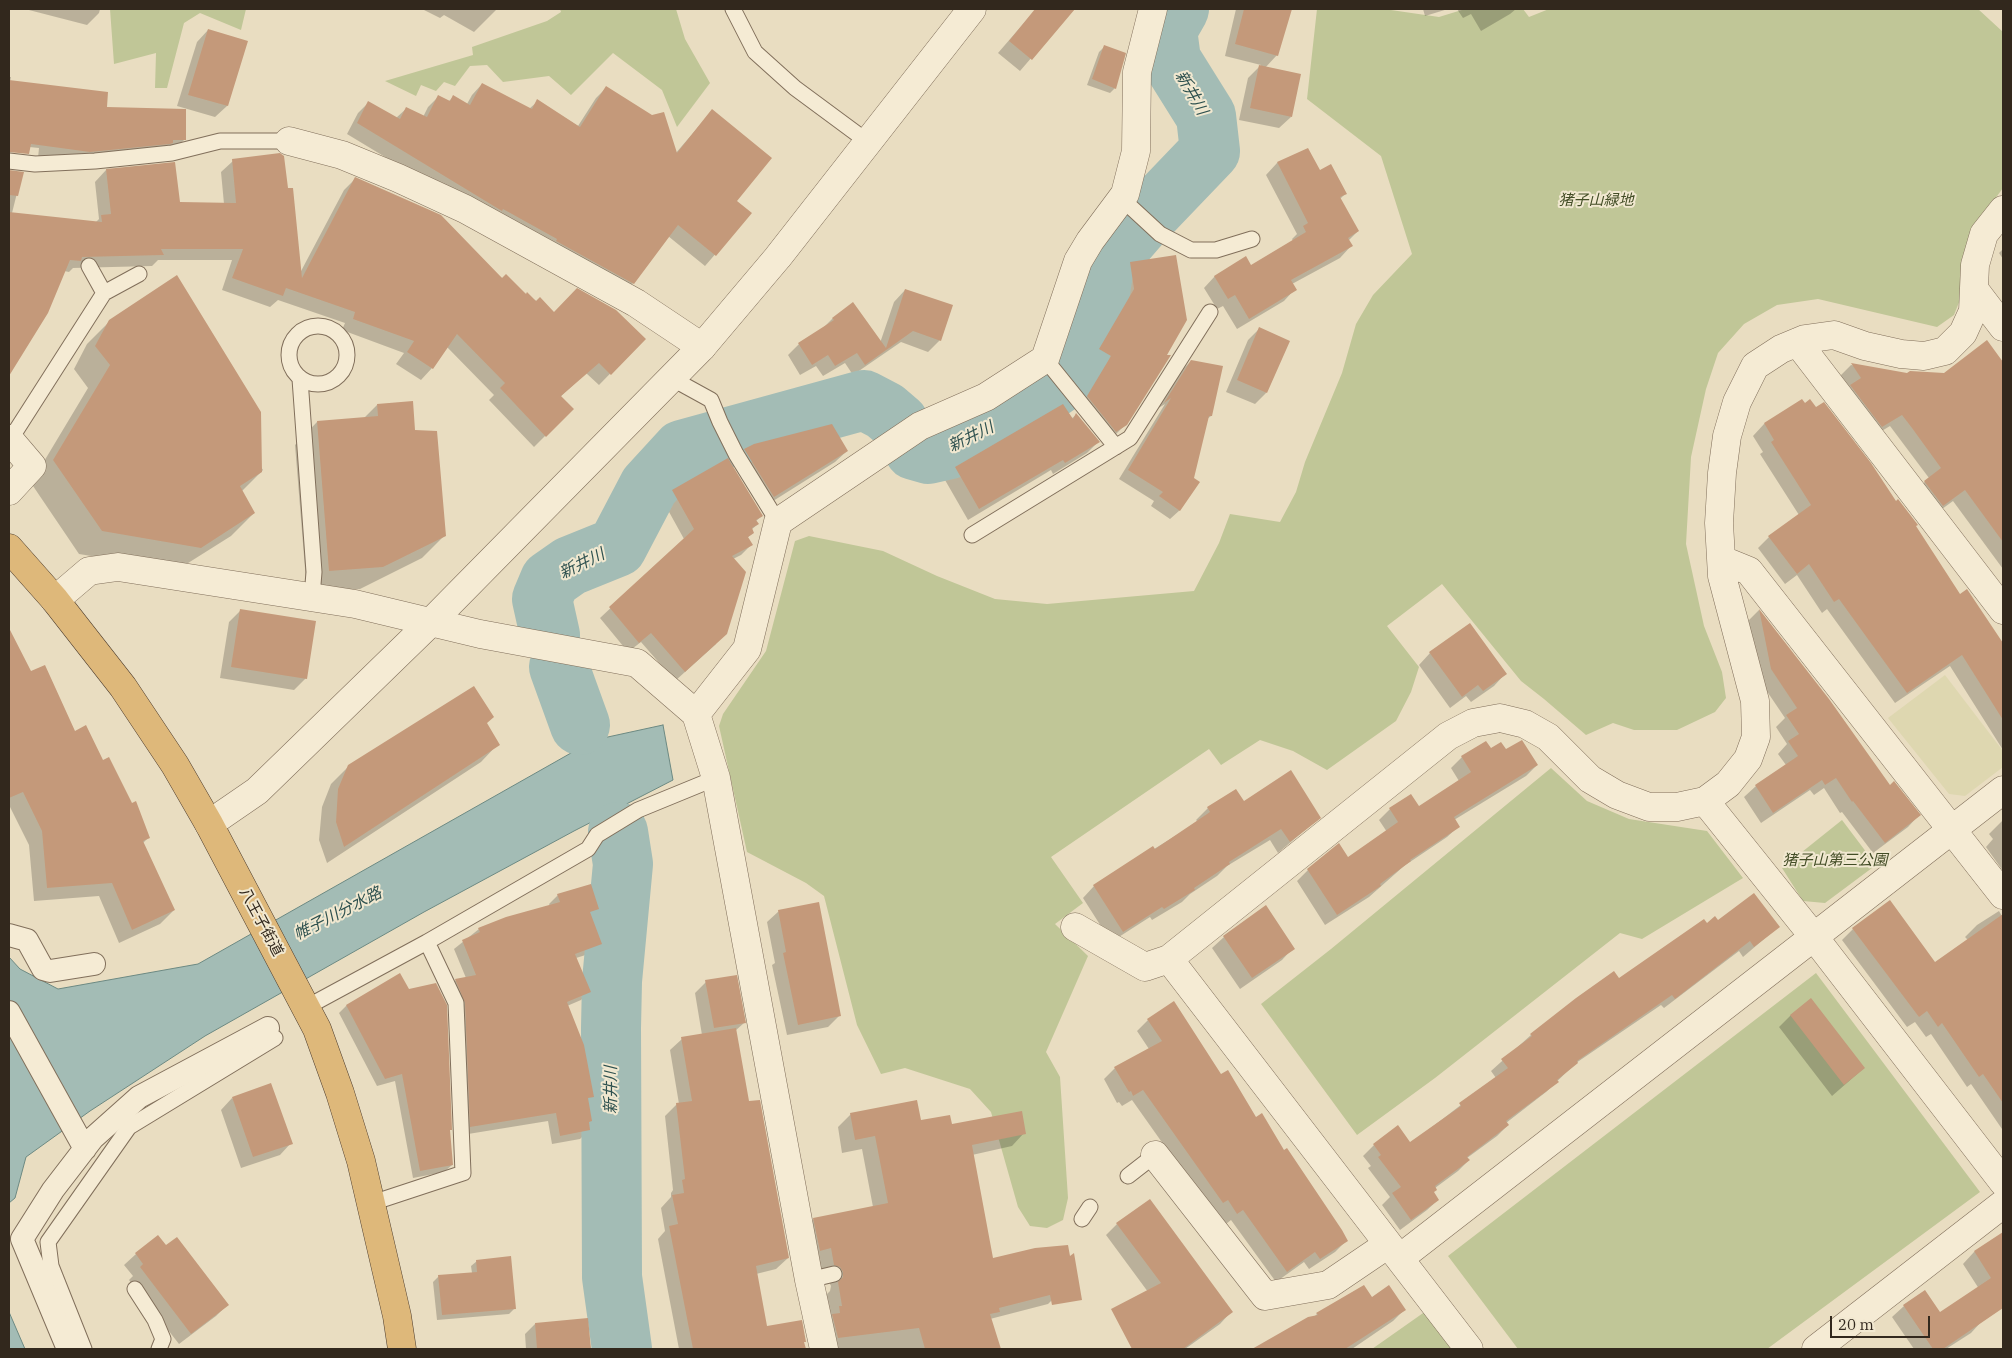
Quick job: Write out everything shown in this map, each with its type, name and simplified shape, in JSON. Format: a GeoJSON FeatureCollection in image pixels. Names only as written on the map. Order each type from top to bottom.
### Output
{"type":"FeatureCollection","features":[{"type":"Feature","properties":{"kind":"highway","name":"八王子街道"},"geometry":{"type":"LineString","coordinates":[[9,548],[55,600],[123,687],[176,765],[317,1029],[340,1093],[361,1161],[397,1316],[402,1349]]}},
{"type":"Feature","properties":{"kind":"street"},"geometry":{"type":"LineString","coordinates":[[209,824],[257,791],[432,621],[702,347],[778,257],[972,9]]}},
{"type":"Feature","properties":{"kind":"street"},"geometry":{"type":"LineString","coordinates":[[696,714],[747,649],[778,522],[920,426],[986,396],[1045,359],[1078,261],[1090,241],[1125,194],[1136,151],[1137,72],[1153,9]]}},
{"type":"Feature","properties":{"kind":"street"},"geometry":{"type":"LineString","coordinates":[[289,140],[342,155],[465,209],[636,303],[702,347]]}},
{"type":"Feature","properties":{"kind":"street"},"geometry":{"type":"LineString","coordinates":[[1075,927],[1146,967],[1168,959],[1448,736],[1473,723],[1500,718],[1525,724],[1548,736],[1590,779],[1617,795],[1649,807],[1677,807],[1705,801],[1728,784],[1748,758],[1756,737],[1755,701],[1722,576],[1719,523],[1722,473],[1727,436],[1736,402],[1755,366],[1780,349],[1805,339],[1834,335],[1866,346],[1901,354],[1924,356],[1945,350],[1963,333],[1973,311],[1975,265],[1984,234],[2003,210]]}},
{"type":"Feature","properties":{"kind":"street"},"geometry":{"type":"LineString","coordinates":[[1974,289],[2003,327]]}},
{"type":"Feature","properties":{"kind":"street"},"geometry":{"type":"LineString","coordinates":[[1798,343],[2003,610]]}},
{"type":"Feature","properties":{"kind":"street"},"geometry":{"type":"LineString","coordinates":[[9,439],[32,466],[9,492]]}},
{"type":"Feature","properties":{"kind":"street"},"geometry":{"type":"LineString","coordinates":[[1722,560],[1749,570],[2003,895]]}},
{"type":"Feature","properties":{"kind":"street"},"geometry":{"type":"LineString","coordinates":[[55,600],[89,571],[118,567],[388,610],[480,634],[637,663],[696,714],[716,778],[821,1277],[824,1349]]}},
{"type":"Feature","properties":{"kind":"street"},"geometry":{"type":"LineString","coordinates":[[1155,1155],[1265,1296],[1328,1285],[1394,1251],[1814,937],[2003,790]]}},
{"type":"Feature","properties":{"kind":"street"},"geometry":{"type":"LineString","coordinates":[[1705,801],[1814,937],[2003,1182]]}},
{"type":"Feature","properties":{"kind":"street"},"geometry":{"type":"LineString","coordinates":[[9,935],[27,940],[43,969],[50,971],[94,964]]}},
{"type":"Feature","properties":{"kind":"street"},"geometry":{"type":"LineString","coordinates":[[1168,959],[1469,1349]]}},
{"type":"Feature","properties":{"kind":"street"},"geometry":{"type":"LineString","coordinates":[[9,1012],[81,1142]]}},
{"type":"Feature","properties":{"kind":"street"},"geometry":{"type":"LineString","coordinates":[[68,1349],[15,1241],[53,1190],[81,1142],[93,1138],[139,1097],[271,1033]]}},
{"type":"Feature","properties":{"kind":"street"},"geometry":{"type":"LineString","coordinates":[[1816,1349],[2003,1204]]}},
{"type":"Feature","properties":{"kind":"lane"},"geometry":{"type":"LineString","coordinates":[[733,9],[755,52],[795,88],[868,142]]}},
{"type":"Feature","properties":{"kind":"lane"},"geometry":{"type":"LineString","coordinates":[[9,161],[35,164],[95,161],[172,153],[220,141],[289,140]]}},
{"type":"Feature","properties":{"kind":"lane"},"geometry":{"type":"LineString","coordinates":[[1121,198],[1160,234],[1191,250],[1216,250],[1252,239]]}},
{"type":"Feature","properties":{"kind":"lane"},"geometry":{"type":"LineString","coordinates":[[89,266],[104,292]]}},
{"type":"Feature","properties":{"kind":"lane"},"geometry":{"type":"LineString","coordinates":[[9,439],[104,292],[139,274]]}},
{"type":"Feature","properties":{"kind":"lane"},"geometry":{"type":"LineString","coordinates":[[972,535],[1130,438],[1210,312]]}},
{"type":"Feature","properties":{"kind":"lane"},"geometry":{"type":"LineString","coordinates":[[1045,359],[1116,447]]}},
{"type":"Feature","properties":{"kind":"lane"},"geometry":{"type":"LineString","coordinates":[[671,378],[711,400],[736,454],[778,522]]}},
{"type":"Feature","properties":{"kind":"lane"},"geometry":{"type":"LineString","coordinates":[[300,379],[314,572],[312,597]]}},
{"type":"Feature","properties":{"kind":"lane"},"geometry":{"type":"LineString","coordinates":[[300,998],[427,942],[588,849],[597,835],[638,810],[716,778]]}},
{"type":"Feature","properties":{"kind":"lane"},"geometry":{"type":"LineString","coordinates":[[372,1204],[463,1173],[456,1003],[427,942]]}},
{"type":"Feature","properties":{"kind":"lane"},"geometry":{"type":"LineString","coordinates":[[84,1349],[51,1266],[48,1242],[129,1127],[271,1033]]}},
{"type":"Feature","properties":{"kind":"lane"},"geometry":{"type":"LineString","coordinates":[[1128,1176],[1155,1155]]}},
{"type":"Feature","properties":{"kind":"lane"},"geometry":{"type":"LineString","coordinates":[[136,1289],[164,1339],[159,1349]]}},
{"type":"Feature","properties":{"kind":"shaded area"},"geometry":{"type":"Polygon","coordinates":[[[1945,675],[2003,751],[2003,767],[1965,796],[1949,794],[1888,718],[1945,675]]]}},
{"type":"Feature","properties":{"kind":"green space"},"geometry":{"type":"Polygon","coordinates":[[[110,9],[246,9],[241,30],[200,13],[184,23],[167,88],[155,88],[156,53],[114,64],[110,9]]]}},
{"type":"Feature","properties":{"kind":"green space"},"geometry":{"type":"Polygon","coordinates":[[[560,9],[676,9],[685,39],[710,83],[677,127],[662,90],[613,53],[571,95],[549,76],[503,82],[487,65],[470,66],[455,86],[444,82],[436,91],[421,85],[416,96],[385,81],[473,55],[472,47],[547,21],[561,12],[560,9]]]}},
{"type":"Feature","properties":{"kind":"green space","name":"猪子山緑地"},"geometry":{"type":"Polygon","coordinates":[[[1317,9],[1384,9],[1439,17],[1465,9],[1523,9],[1529,17],[1549,9],[1978,9],[2003,32],[2003,188],[1977,223],[1963,292],[1954,315],[1937,327],[1818,299],[1777,305],[1744,324],[1718,353],[1706,389],[1691,457],[1686,544],[1704,626],[1722,672],[1726,698],[1715,712],[1677,730],[1634,730],[1613,723],[1586,735],[1521,681],[1442,584],[1387,626],[1419,667],[1411,692],[1396,721],[1327,770],[1293,751],[1260,740],[1221,765],[1209,749],[1051,857],[1083,903],[1055,924],[1088,956],[1046,1052],[1060,1077],[1068,1198],[1063,1220],[1047,1228],[1030,1226],[1018,1207],[991,1112],[970,1089],[905,1068],[881,1074],[857,1025],[824,896],[806,883],[747,852],[719,726],[723,714],[766,651],[795,541],[809,536],[883,551],[937,576],[995,599],[1047,604],[1194,591],[1219,543],[1230,514],[1280,522],[1296,492],[1305,462],[1342,373],[1356,324],[1373,295],[1412,254],[1381,156],[1307,99],[1317,9]]]}},
{"type":"Feature","properties":{"kind":"green space"},"geometry":{"type":"Polygon","coordinates":[[[1551,768],[1587,801],[1629,819],[1707,831],[1743,878],[1642,939],[1620,933],[1435,1078],[1357,1135],[1261,1004],[1331,949],[1551,768]]]}},
{"type":"Feature","properties":{"kind":"green space","name":"猪子山第三公園"},"geometry":{"type":"Polygon","coordinates":[[[1842,820],[1876,865],[1825,903],[1803,901],[1782,868],[1842,820]]]}},
{"type":"Feature","properties":{"kind":"green space"},"geometry":{"type":"Polygon","coordinates":[[[1816,973],[1980,1192],[1767,1349],[1518,1349],[1448,1256],[1816,973]]]}},
{"type":"Feature","properties":{"kind":"green space"},"geometry":{"type":"Polygon","coordinates":[[[1426,1311],[1455,1349],[1372,1349],[1426,1311]]]}},
{"type":"Feature","properties":{"kind":"water","name":"帷子川分水路"},"geometry":{"type":"Polygon","coordinates":[[[663,725],[673,780],[424,912],[205,1036],[90,1111],[26,1157],[15,1198],[9,1203],[9,957],[20,969],[58,989],[198,964],[594,740],[663,725]]]}},
{"type":"Feature","properties":{"kind":"water"},"geometry":{"type":"Polygon","coordinates":[[[9,1312],[25,1349],[9,1349],[9,1312]]]}},
{"type":"Feature","properties":{"kind":"building"},"geometry":{"type":"Polygon","coordinates":[[[1035,9],[1075,9],[1032,60],[1009,41],[1035,9]]]}},
{"type":"Feature","properties":{"kind":"building"},"geometry":{"type":"Polygon","coordinates":[[[1244,9],[1292,9],[1278,56],[1235,44],[1244,9]]]}},
{"type":"Feature","properties":{"kind":"building"},"geometry":{"type":"Polygon","coordinates":[[[208,29],[248,41],[228,106],[188,95],[208,29]]]}},
{"type":"Feature","properties":{"kind":"building"},"geometry":{"type":"Polygon","coordinates":[[[1104,45],[1126,53],[1116,89],[1092,79],[1104,45]]]}},
{"type":"Feature","properties":{"kind":"building"},"geometry":{"type":"Polygon","coordinates":[[[1259,65],[1301,74],[1292,117],[1250,108],[1259,65]]]}},
{"type":"Feature","properties":{"kind":"building"},"geometry":{"type":"Polygon","coordinates":[[[9,80],[108,92],[107,107],[186,109],[186,140],[173,140],[173,143],[170,144],[90,152],[31,144],[29,154],[9,152],[9,80]]]}},
{"type":"Feature","properties":{"kind":"building"},"geometry":{"type":"Polygon","coordinates":[[[482,83],[532,109],[537,99],[580,127],[606,86],[652,115],[664,112],[677,153],[712,109],[772,158],[737,201],[752,213],[716,256],[678,225],[634,284],[503,209],[502,211],[357,123],[368,101],[400,119],[406,107],[427,117],[438,95],[450,101],[453,95],[470,105],[482,83]]]}},
{"type":"Feature","properties":{"kind":"building"},"geometry":{"type":"Polygon","coordinates":[[[1308,148],[1320,170],[1331,164],[1347,194],[1340,197],[1359,231],[1348,238],[1353,246],[1291,280],[1297,290],[1249,319],[1235,295],[1228,299],[1214,276],[1246,256],[1251,265],[1306,232],[1303,226],[1308,223],[1277,162],[1308,148]]]}},
{"type":"Feature","properties":{"kind":"building"},"geometry":{"type":"Polygon","coordinates":[[[280,153],[284,156],[288,188],[293,188],[302,278],[355,177],[441,215],[502,278],[506,274],[526,294],[527,292],[536,301],[540,297],[554,312],[577,288],[616,310],[646,339],[611,375],[599,363],[561,396],[574,409],[546,437],[500,388],[505,383],[457,334],[433,369],[407,352],[414,341],[353,319],[355,312],[286,288],[283,296],[232,278],[243,249],[161,249],[164,255],[82,257],[81,261],[70,260],[48,313],[9,376],[9,212],[102,222],[101,215],[111,214],[106,169],[175,162],[180,202],[236,203],[232,159],[280,153]]]}},
{"type":"Feature","properties":{"kind":"building"},"geometry":{"type":"Polygon","coordinates":[[[9,170],[24,172],[18,196],[9,195],[9,170]]]}},
{"type":"Feature","properties":{"kind":"building"},"geometry":{"type":"Polygon","coordinates":[[[1176,255],[1187,320],[1167,355],[1171,355],[1127,425],[1116,432],[1087,396],[1111,356],[1099,349],[1134,289],[1130,262],[1176,255]]]}},
{"type":"Feature","properties":{"kind":"building"},"geometry":{"type":"Polygon","coordinates":[[[177,275],[261,412],[262,472],[240,486],[255,513],[201,548],[102,531],[53,460],[110,365],[95,346],[109,320],[177,275]]]}},
{"type":"Feature","properties":{"kind":"building"},"geometry":{"type":"Polygon","coordinates":[[[905,289],[953,305],[941,341],[913,331],[865,365],[857,353],[835,366],[828,355],[812,365],[798,343],[834,320],[832,318],[853,302],[886,348],[905,289]]]}},
{"type":"Feature","properties":{"kind":"building"},"geometry":{"type":"Polygon","coordinates":[[[1259,327],[1290,341],[1267,393],[1237,380],[1259,327]]]}},
{"type":"Feature","properties":{"kind":"building"},"geometry":{"type":"Polygon","coordinates":[[[1987,340],[2003,362],[2003,542],[1965,490],[1943,506],[1924,481],[1941,468],[1912,428],[1902,415],[1882,427],[1850,385],[1861,378],[1851,363],[1907,373],[1910,371],[1944,373],[1987,340]]]}},
{"type":"Feature","properties":{"kind":"building"},"geometry":{"type":"Polygon","coordinates":[[[1191,360],[1223,366],[1212,416],[1209,416],[1194,478],[1200,482],[1180,511],[1159,496],[1163,492],[1128,470],[1171,398],[1164,403],[1191,360]]]}},
{"type":"Feature","properties":{"kind":"building"},"geometry":{"type":"Polygon","coordinates":[[[1802,399],[1805,403],[1810,399],[1816,407],[1824,402],[1871,463],[1896,501],[1898,499],[1918,525],[1916,526],[1960,594],[1967,589],[2003,643],[2003,720],[1962,655],[1907,693],[1839,599],[1834,602],[1809,564],[1797,574],[1768,536],[1811,505],[1771,442],[1774,440],[1764,423],[1802,399]]]}},
{"type":"Feature","properties":{"kind":"building"},"geometry":{"type":"Polygon","coordinates":[[[413,401],[415,430],[437,431],[446,536],[383,567],[329,571],[317,421],[378,416],[377,404],[413,401]]]}},
{"type":"Feature","properties":{"kind":"building"},"geometry":{"type":"Polygon","coordinates":[[[1063,404],[1073,419],[1076,413],[1100,442],[1065,463],[1063,460],[979,509],[955,467],[1063,404]]]}},
{"type":"Feature","properties":{"kind":"building"},"geometry":{"type":"Polygon","coordinates":[[[832,424],[848,451],[774,497],[744,449],[754,444],[832,424]]]}},
{"type":"Feature","properties":{"kind":"building"},"geometry":{"type":"Polygon","coordinates":[[[728,458],[763,516],[756,520],[759,524],[752,528],[754,533],[748,537],[753,545],[732,556],[746,572],[727,634],[685,672],[651,633],[639,643],[609,607],[694,529],[672,490],[728,458]]]}},
{"type":"Feature","properties":{"kind":"building"},"geometry":{"type":"Polygon","coordinates":[[[240,609],[316,621],[307,679],[231,667],[240,609]]]}},
{"type":"Feature","properties":{"kind":"building"},"geometry":{"type":"Polygon","coordinates":[[[1759,609],[1829,699],[1890,785],[1894,781],[1921,815],[1885,843],[1852,802],[1836,778],[1825,785],[1822,780],[1773,813],[1755,785],[1798,756],[1788,741],[1799,734],[1786,715],[1797,708],[1771,669],[1759,609]]]}},
{"type":"Feature","properties":{"kind":"building"},"geometry":{"type":"Polygon","coordinates":[[[1470,623],[1507,674],[1483,691],[1478,685],[1462,697],[1429,652],[1470,623]]]}},
{"type":"Feature","properties":{"kind":"building"},"geometry":{"type":"Polygon","coordinates":[[[9,628],[31,671],[45,665],[75,731],[86,725],[103,760],[109,757],[132,803],[136,801],[150,838],[143,841],[175,910],[132,930],[112,883],[47,888],[42,831],[23,792],[9,798],[9,628]]]}},
{"type":"Feature","properties":{"kind":"building"},"geometry":{"type":"Polygon","coordinates":[[[474,686],[494,717],[487,723],[500,745],[344,847],[336,822],[338,789],[348,765],[474,686]]]}},
{"type":"Feature","properties":{"kind":"building"},"geometry":{"type":"Polygon","coordinates":[[[1522,740],[1538,765],[1454,817],[1460,827],[1410,860],[1380,884],[1381,886],[1337,915],[1307,869],[1339,843],[1348,857],[1398,822],[1389,808],[1411,794],[1419,806],[1471,772],[1461,756],[1486,741],[1491,748],[1501,742],[1506,749],[1522,740]]]}},
{"type":"Feature","properties":{"kind":"building"},"geometry":{"type":"Polygon","coordinates":[[[1291,770],[1321,818],[1290,842],[1281,829],[1229,862],[1230,864],[1194,888],[1195,890],[1164,909],[1162,907],[1123,932],[1093,885],[1153,846],[1155,849],[1210,812],[1207,807],[1236,789],[1244,801],[1291,770]]]}},
{"type":"Feature","properties":{"kind":"building"},"geometry":{"type":"Polygon","coordinates":[[[591,884],[599,909],[590,912],[602,944],[575,954],[591,992],[567,1002],[584,1045],[594,1097],[588,1098],[592,1121],[589,1122],[590,1130],[560,1136],[556,1113],[470,1127],[465,1003],[455,979],[476,975],[462,940],[480,932],[478,928],[506,917],[560,902],[557,894],[591,884]]]}},
{"type":"Feature","properties":{"kind":"building"},"geometry":{"type":"Polygon","coordinates":[[[1754,893],[1780,927],[1754,947],[1750,941],[1675,999],[1672,995],[1577,1061],[1578,1063],[1557,1080],[1559,1082],[1506,1121],[1509,1125],[1467,1157],[1470,1160],[1435,1186],[1437,1190],[1434,1192],[1439,1200],[1411,1220],[1392,1193],[1401,1187],[1378,1157],[1381,1155],[1373,1144],[1398,1125],[1410,1142],[1461,1106],[1459,1103],[1508,1068],[1501,1059],[1532,1036],[1530,1034],[1576,998],[1614,971],[1619,978],[1704,919],[1707,923],[1715,916],[1718,920],[1754,893]]]}},
{"type":"Feature","properties":{"kind":"building"},"geometry":{"type":"Polygon","coordinates":[[[1890,900],[1935,962],[2003,914],[2003,1103],[1983,1074],[1979,1077],[1942,1023],[1938,1027],[1927,1011],[1919,1017],[1852,928],[1890,900]]]}},
{"type":"Feature","properties":{"kind":"building"},"geometry":{"type":"Polygon","coordinates":[[[819,902],[841,1016],[798,1025],[783,953],[786,952],[778,910],[819,902]]]}},
{"type":"Feature","properties":{"kind":"building"},"geometry":{"type":"Polygon","coordinates":[[[1266,905],[1295,949],[1252,978],[1223,936],[1266,905]]]}},
{"type":"Feature","properties":{"kind":"building"},"geometry":{"type":"Polygon","coordinates":[[[400,973],[409,989],[436,983],[447,1005],[452,1130],[450,1130],[453,1165],[420,1171],[402,1074],[385,1079],[346,1005],[400,973]]]}},
{"type":"Feature","properties":{"kind":"building"},"geometry":{"type":"Polygon","coordinates":[[[737,975],[746,1023],[714,1028],[705,980],[737,975]]]}},
{"type":"Feature","properties":{"kind":"building"},"geometry":{"type":"Polygon","coordinates":[[[1811,998],[1865,1068],[1844,1085],[1790,1015],[1811,998]]]}},
{"type":"Feature","properties":{"kind":"building"},"geometry":{"type":"Polygon","coordinates":[[[1174,1001],[1221,1074],[1228,1070],[1256,1117],[1262,1113],[1284,1150],[1287,1148],[1342,1230],[1348,1241],[1320,1259],[1315,1252],[1287,1272],[1243,1210],[1237,1214],[1228,1200],[1223,1203],[1143,1090],[1133,1096],[1114,1067],[1162,1041],[1147,1019],[1174,1001]]]}},
{"type":"Feature","properties":{"kind":"building"},"geometry":{"type":"Polygon","coordinates":[[[736,1028],[749,1101],[760,1100],[789,1258],[756,1266],[767,1326],[802,1320],[806,1349],[693,1349],[669,1226],[678,1224],[672,1195],[684,1193],[682,1180],[685,1179],[676,1103],[692,1101],[681,1037],[736,1028]]]}},
{"type":"Feature","properties":{"kind":"building"},"geometry":{"type":"Polygon","coordinates":[[[271,1083],[293,1144],[253,1157],[232,1097],[271,1083]]]}},
{"type":"Feature","properties":{"kind":"building"},"geometry":{"type":"Polygon","coordinates":[[[917,1100],[921,1120],[950,1115],[952,1124],[1022,1111],[1026,1134],[972,1145],[993,1258],[1035,1248],[1068,1245],[1070,1256],[1074,1253],[1082,1300],[1052,1305],[1050,1295],[999,1308],[1000,1312],[990,1314],[1001,1349],[925,1349],[919,1328],[838,1338],[832,1314],[840,1313],[839,1306],[842,1306],[838,1282],[843,1277],[843,1272],[840,1267],[834,1265],[831,1248],[820,1251],[813,1218],[888,1203],[875,1136],[855,1140],[850,1113],[917,1100]]]}},
{"type":"Feature","properties":{"kind":"building"},"geometry":{"type":"Polygon","coordinates":[[[1150,1199],[1233,1312],[1183,1349],[1132,1349],[1111,1309],[1161,1283],[1116,1223],[1150,1199]]]}},
{"type":"Feature","properties":{"kind":"building"},"geometry":{"type":"Polygon","coordinates":[[[2003,1232],[2003,1308],[1943,1349],[1933,1349],[1903,1305],[1925,1290],[1940,1312],[1991,1278],[1974,1251],[2003,1232]]]}},
{"type":"Feature","properties":{"kind":"building"},"geometry":{"type":"Polygon","coordinates":[[[158,1235],[166,1245],[177,1237],[229,1305],[191,1334],[140,1267],[143,1264],[135,1253],[158,1235]]]}},
{"type":"Feature","properties":{"kind":"building"},"geometry":{"type":"Polygon","coordinates":[[[511,1256],[516,1309],[442,1315],[438,1275],[477,1272],[476,1260],[511,1256]]]}},
{"type":"Feature","properties":{"kind":"building"},"geometry":{"type":"Polygon","coordinates":[[[1364,1285],[1372,1297],[1389,1285],[1406,1310],[1345,1349],[1252,1349],[1308,1317],[1318,1315],[1316,1313],[1364,1285]]]}},
{"type":"Feature","properties":{"kind":"building"},"geometry":{"type":"Polygon","coordinates":[[[588,1318],[591,1349],[537,1349],[535,1323],[588,1318]]]}},
{"type":"Feature","properties":{"kind":"waterway","name":"新井川"},"geometry":{"type":"LineString","coordinates":[[550,635],[542,599],[550,580],[570,566],[617,547],[649,486],[682,450],[864,400],[885,411],[899,423],[914,450],[928,454],[950,449],[1018,412],[1057,385],[1072,369],[1097,312],[1104,266],[1142,222],[1210,151],[1206,116],[1171,60],[1167,30],[1179,9]]}},
{"type":"Feature","properties":{"kind":"waterway","name":"新井川"},"geometry":{"type":"LineString","coordinates":[[559,667],[580,725]]}},
{"type":"Feature","properties":{"kind":"waterway","name":"新井川"},"geometry":{"type":"LineString","coordinates":[[618,832],[623,864],[612,981],[612,1277],[622,1349]]}}]}
